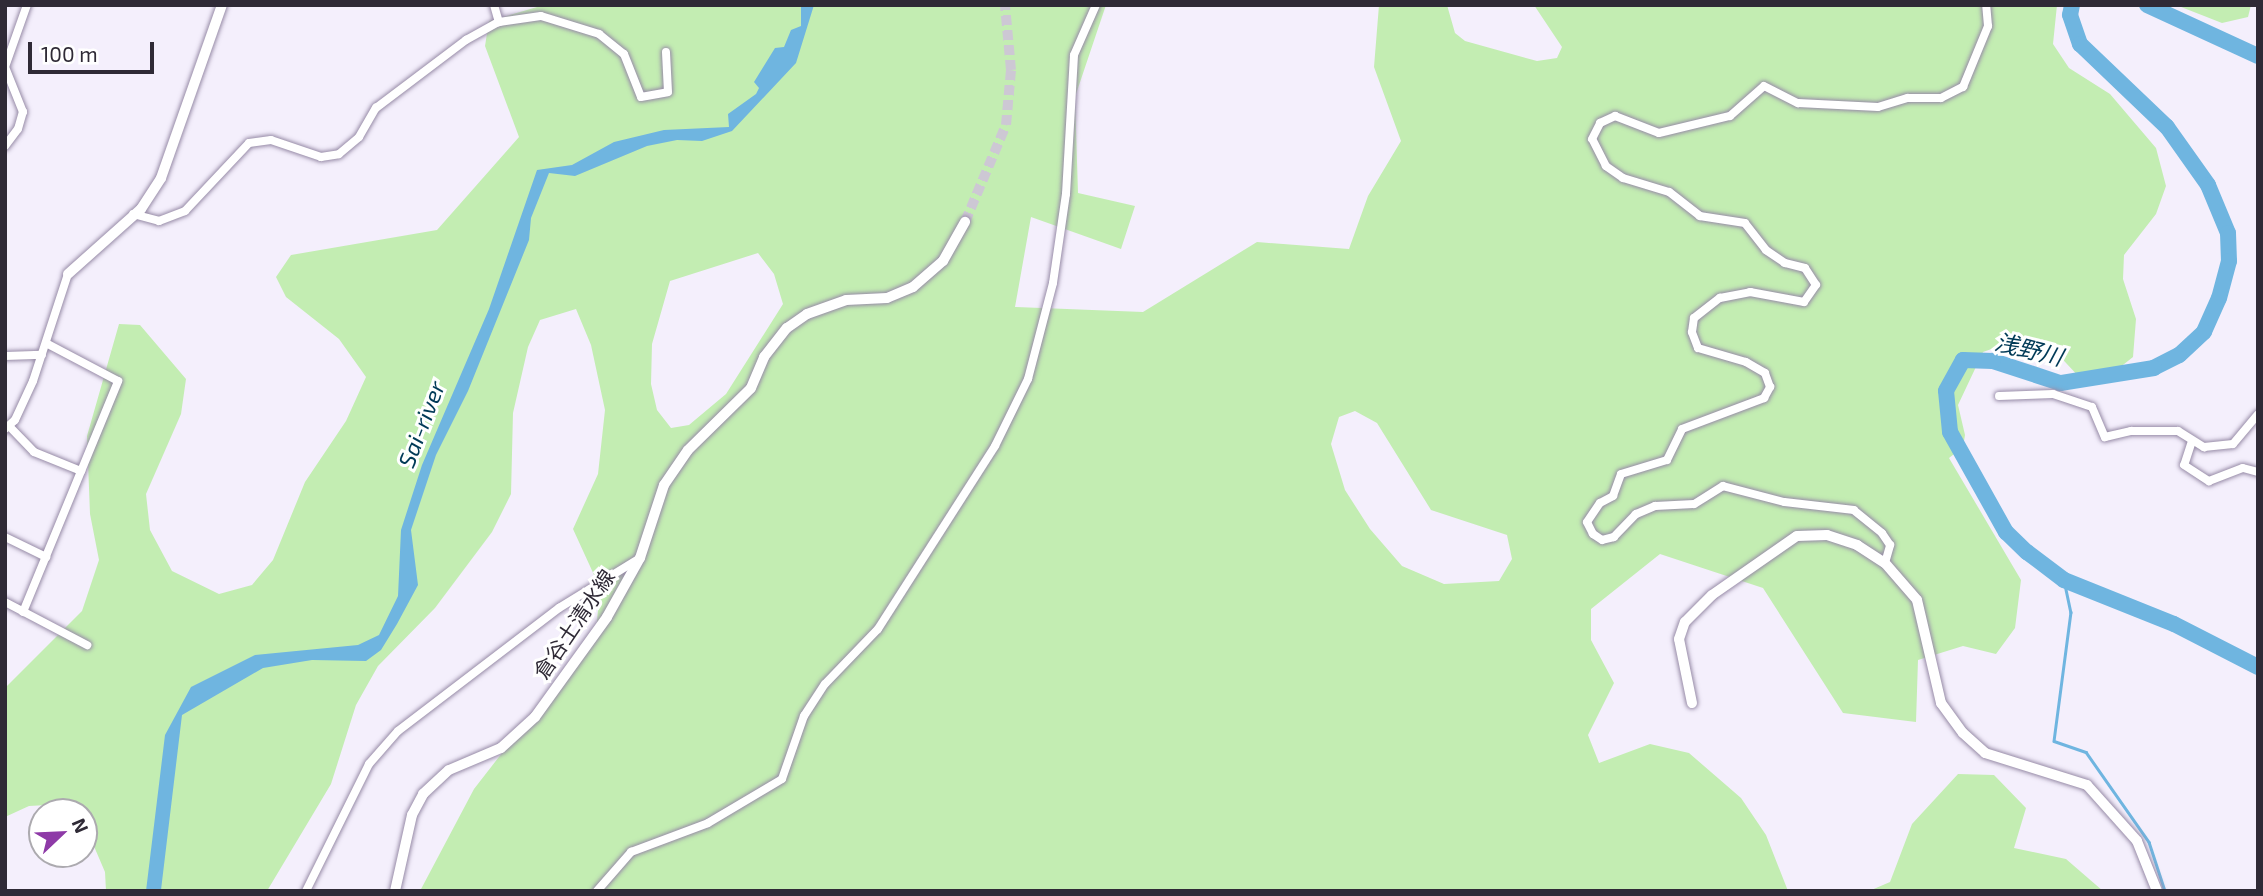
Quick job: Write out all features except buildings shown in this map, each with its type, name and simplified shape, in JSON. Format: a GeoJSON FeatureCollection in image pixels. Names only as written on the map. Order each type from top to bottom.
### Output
{"type":"FeatureCollection","features":[{"type":"Feature","properties":{"kind":"main road","name":"倉谷土清水線"},"geometry":{"type":"LineString","coordinates":[[396,891],[412,815],[423,794],[449,771],[508,744],[534,717],[607,617],[640,558],[664,485],[688,450],[751,387],[764,357],[786,328],[846,300],[887,298],[913,287],[943,261],[965,222]]}},
{"type":"Feature","properties":{"kind":"street"},"geometry":{"type":"LineString","coordinates":[[5,146],[18,130],[23,112],[5,66],[27,5]]}},
{"type":"Feature","properties":{"kind":"street"},"geometry":{"type":"LineString","coordinates":[[81,471],[34,452],[7,427],[26,399],[68,274],[133,214],[161,178],[222,5]]}},
{"type":"Feature","properties":{"kind":"street"},"geometry":{"type":"LineString","coordinates":[[494,5],[499,22]]}},
{"type":"Feature","properties":{"kind":"street"},"geometry":{"type":"LineString","coordinates":[[597,891],[631,852],[708,823],[782,779],[804,716],[825,684],[878,629],[995,446],[1028,379],[1054,284],[1066,194],[1074,55],[1096,5]]}},
{"type":"Feature","properties":{"kind":"street"},"geometry":{"type":"LineString","coordinates":[[1885,563],[1890,545],[1882,533],[1854,510],[1784,502],[1723,486],[1694,504],[1656,506],[1636,514],[1614,537],[1602,540],[1593,534],[1587,522],[1600,503],[1613,496],[1621,474],[1667,460],[1682,429],[1764,398],[1770,387],[1765,373],[1746,362],[1698,348],[1692,332],[1694,318],[1720,298],[1750,292],[1804,302],[1816,285],[1805,268],[1785,263],[1766,250],[1745,223],[1700,216],[1669,192],[1623,178],[1606,166],[1592,139],[1600,123],[1615,116],[1659,133],[1730,116],[1764,86],[1798,103],[1878,107],[1908,98],[1941,98],[1963,87],[1988,26],[1986,5]]}},
{"type":"Feature","properties":{"kind":"street"},"geometry":{"type":"LineString","coordinates":[[133,214],[159,221],[185,211],[249,143],[271,140],[321,157],[339,154],[359,137],[376,108],[466,40],[499,22],[541,16],[599,34],[624,54],[641,97],[668,92],[666,52]]}},
{"type":"Feature","properties":{"kind":"street"},"geometry":{"type":"LineString","coordinates":[[23,612],[118,381],[46,343]]}},
{"type":"Feature","properties":{"kind":"street"},"geometry":{"type":"LineString","coordinates":[[5,356],[42,355]]}},
{"type":"Feature","properties":{"kind":"street"},"geometry":{"type":"LineString","coordinates":[[1999,396],[2053,394],[2092,407],[2108,438],[2131,431],[2178,431],[2203,447],[2233,444],[2258,414]]}},
{"type":"Feature","properties":{"kind":"street"},"geometry":{"type":"LineString","coordinates":[[2192,441],[2184,465],[2209,481],[2243,468],[2258,472]]}},
{"type":"Feature","properties":{"kind":"street"},"geometry":{"type":"LineString","coordinates":[[1692,703],[1680,657],[1685,622],[1712,594],[1771,550],[1797,536],[1827,535],[1857,545],[1885,563],[1917,600],[1941,703],[1963,733],[1985,753],[2087,785],[2137,841],[2157,891]]}},
{"type":"Feature","properties":{"kind":"street"},"geometry":{"type":"LineString","coordinates":[[5,537],[46,557]]}},
{"type":"Feature","properties":{"kind":"street"},"geometry":{"type":"LineString","coordinates":[[306,891],[369,764],[398,731],[559,608],[640,558]]}},
{"type":"Feature","properties":{"kind":"street"},"geometry":{"type":"LineString","coordinates":[[5,602],[87,645]]}},
{"type":"Feature","properties":{"kind":"green space"},"geometry":{"type":"Polygon","coordinates":[[[544,5],[1106,5],[1075,97],[1078,193],[1135,206],[1121,249],[1031,217],[1015,307],[1143,312],[1257,242],[1349,249],[1368,196],[1401,141],[1374,67],[1379,5],[1447,5],[1455,33],[1465,41],[1537,61],[1557,58],[1562,47],[1534,5],[2057,5],[2053,44],[2069,68],[2110,94],[2156,148],[2166,186],[2156,214],[2124,255],[2123,279],[2136,319],[2133,357],[2114,372],[2081,379],[2052,348],[2028,336],[1983,352],[1958,405],[1965,435],[1963,447],[1949,458],[2021,580],[2015,628],[1996,654],[1963,646],[1918,660],[1916,722],[1843,713],[1763,588],[1660,554],[1591,609],[1591,640],[1614,683],[1588,735],[1599,763],[1650,744],[1689,753],[1741,798],[1766,835],[1788,891],[420,891],[474,789],[596,632],[600,588],[573,529],[598,474],[605,410],[591,345],[576,309],[540,320],[528,347],[513,413],[511,494],[492,532],[435,608],[378,666],[356,705],[331,784],[267,891],[106,891],[105,872],[98,856],[98,798],[28,798],[28,806],[5,817],[5,688],[82,611],[99,560],[90,514],[87,436],[119,324],[140,325],[186,379],[181,414],[146,494],[150,530],[172,571],[219,594],[252,585],[273,560],[305,482],[346,421],[366,377],[339,339],[286,297],[276,277],[291,255],[437,230],[519,137],[485,46],[489,21],[544,5]],[[758,253],[670,281],[652,344],[651,384],[657,410],[671,428],[689,425],[726,394],[783,304],[774,274],[758,253]],[[1355,411],[1339,417],[1331,444],[1345,490],[1370,529],[1402,566],[1444,584],[1499,581],[1512,559],[1507,535],[1431,510],[1377,423],[1355,411]]]}},
{"type":"Feature","properties":{"kind":"green space"},"geometry":{"type":"Polygon","coordinates":[[[2176,5],[2251,5],[2248,17],[2222,23],[2176,5]]]}},
{"type":"Feature","properties":{"kind":"green space"},"geometry":{"type":"Polygon","coordinates":[[[1958,774],[1994,775],[2026,808],[2014,848],[2066,859],[2103,891],[1869,891],[1890,882],[1912,824],[1958,774]]]}},
{"type":"Feature","properties":{"kind":"water"},"geometry":{"type":"Polygon","coordinates":[[[801,5],[814,5],[796,63],[732,131],[702,141],[677,140],[647,146],[575,176],[549,173],[531,218],[529,240],[468,391],[436,455],[411,530],[418,585],[397,624],[381,650],[366,661],[312,660],[263,668],[182,715],[161,890],[146,891],[165,735],[191,687],[255,655],[358,645],[379,635],[398,596],[401,530],[422,465],[489,309],[537,170],[572,165],[614,142],[664,130],[729,127],[728,114],[756,94],[759,88],[754,82],[775,48],[784,47],[791,30],[801,26],[801,5]]]}},
{"type":"Feature","properties":{"kind":"waterway","name":"浅野川"},"geometry":{"type":"LineString","coordinates":[[2072,5],[2070,15],[2080,44],[2167,127],[2208,185],[2228,233],[2229,261],[2219,298],[2204,332],[2179,355],[2154,368],[2060,383],[1993,361],[1963,360],[1946,391],[1950,432],[2006,532],[2027,552],[2064,580],[2174,624],[2258,667]]}},
{"type":"Feature","properties":{"kind":"waterway","name":"浅野川"},"geometry":{"type":"LineString","coordinates":[[2147,5],[2258,56]]}},
{"type":"Feature","properties":{"kind":"waterway"},"geometry":{"type":"LineString","coordinates":[[2064,580],[2071,612],[2054,741],[2086,752],[2149,842],[2165,891]]}},
{"type":"Feature","properties":{"kind":"tunnel"},"geometry":{"type":"LineString","coordinates":[[965,222],[1006,125],[1011,70],[1005,5]]}},
{"type":"Feature","properties":{"kind":"water label","name":"Sai-river"},"geometry":{"type":"Point","coordinates":[421,424]}}]}
